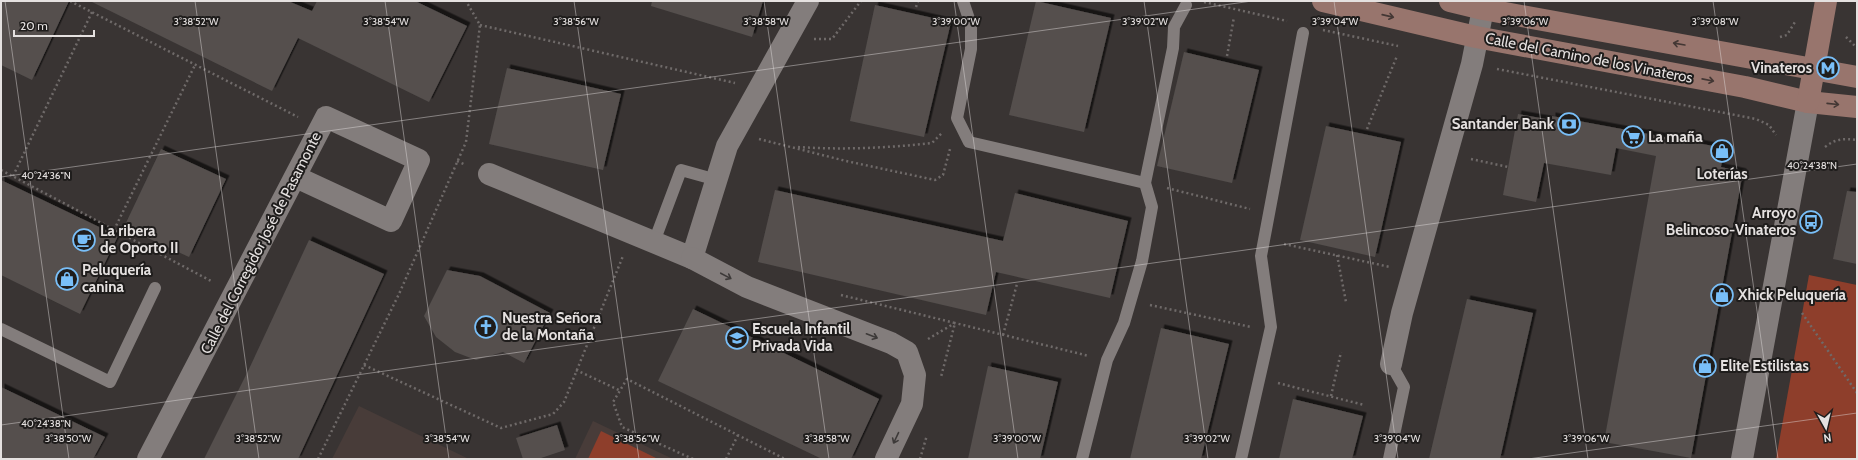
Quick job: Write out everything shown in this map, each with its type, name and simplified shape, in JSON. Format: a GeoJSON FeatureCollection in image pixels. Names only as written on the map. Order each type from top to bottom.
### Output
{"type":"FeatureCollection","features":[{"type":"Feature","properties":{"kind":"main road","name":"Calle del Camino de los Vinateros"},"geometry":{"type":"LineString","coordinates":[[1323,1],[1476,36],[1745,87],[1808,102],[1857,107]]}},
{"type":"Feature","properties":{"kind":"main road","name":"Calle del Camino de los Vinateros"},"geometry":{"type":"LineString","coordinates":[[1450,1],[1483,9],[1857,77]]}},
{"type":"Feature","properties":{"kind":"main road"},"geometry":{"type":"LineString","coordinates":[[1808,102],[1826,1]]}},
{"type":"Feature","properties":{"kind":"street"},"geometry":{"type":"LineString","coordinates":[[692,258],[727,146],[808,1]]}},
{"type":"Feature","properties":{"kind":"street"},"geometry":{"type":"LineString","coordinates":[[1391,364],[1413,272],[1472,64],[1476,36],[1483,9]]}},
{"type":"Feature","properties":{"kind":"street"},"geometry":{"type":"LineString","coordinates":[[1742,459],[1808,102]]}},
{"type":"Feature","properties":{"kind":"street","name":"Calle del Corregidor José de Pasamonte"},"geometry":{"type":"LineString","coordinates":[[148,459],[326,117],[420,160],[391,221],[296,177]]}},
{"type":"Feature","properties":{"kind":"street"},"geometry":{"type":"LineString","coordinates":[[489,174],[692,258],[747,287],[891,343],[907,352],[915,375],[912,404],[886,459]]}},
{"type":"Feature","properties":{"kind":"lane"},"geometry":{"type":"LineString","coordinates":[[964,1],[972,25],[972,49],[957,118],[969,142],[1145,183]]}},
{"type":"Feature","properties":{"kind":"lane"},"geometry":{"type":"LineString","coordinates":[[1082,459],[1107,360],[1124,322],[1142,262],[1152,207],[1145,183],[1173,48],[1174,27],[1186,5]]}},
{"type":"Feature","properties":{"kind":"lane"},"geometry":{"type":"LineString","coordinates":[[1241,459],[1270,331],[1267,291],[1261,256],[1303,33]]}},
{"type":"Feature","properties":{"kind":"lane"},"geometry":{"type":"LineString","coordinates":[[654,242],[681,170],[717,180]]}},
{"type":"Feature","properties":{"kind":"lane"},"geometry":{"type":"LineString","coordinates":[[1,328],[110,382],[155,288]]}},
{"type":"Feature","properties":{"kind":"lane"},"geometry":{"type":"LineString","coordinates":[[1389,459],[1404,387],[1391,364]]}},
{"type":"Feature","properties":{"kind":"path"},"geometry":{"type":"LineString","coordinates":[[70,1],[320,128]]}},
{"type":"Feature","properties":{"kind":"path"},"geometry":{"type":"LineString","coordinates":[[318,459],[399,294],[466,142],[480,24],[466,1]]}},
{"type":"Feature","properties":{"kind":"path"},"geometry":{"type":"LineString","coordinates":[[786,39],[832,40],[861,1]]}},
{"type":"Feature","properties":{"kind":"path"},"geometry":{"type":"LineString","coordinates":[[916,7],[918,1]]}},
{"type":"Feature","properties":{"kind":"path"},"geometry":{"type":"LineString","coordinates":[[13,176],[92,12]]}},
{"type":"Feature","properties":{"kind":"path"},"geometry":{"type":"LineString","coordinates":[[1227,56],[1234,17]]}},
{"type":"Feature","properties":{"kind":"path"},"geometry":{"type":"LineString","coordinates":[[480,24],[759,89]]}},
{"type":"Feature","properties":{"kind":"path"},"geometry":{"type":"LineString","coordinates":[[1367,129],[1397,56]]}},
{"type":"Feature","properties":{"kind":"path"},"geometry":{"type":"LineString","coordinates":[[114,230],[195,65]]}},
{"type":"Feature","properties":{"kind":"path"},"geometry":{"type":"LineString","coordinates":[[1493,68],[1756,119],[1769,125],[1776,133],[1777,138]]}},
{"type":"Feature","properties":{"kind":"path"},"geometry":{"type":"LineString","coordinates":[[791,147],[834,149],[932,143],[957,118]]}},
{"type":"Feature","properties":{"kind":"path"},"geometry":{"type":"LineString","coordinates":[[735,132],[846,161],[935,180],[943,175],[957,118]]}},
{"type":"Feature","properties":{"kind":"path"},"geometry":{"type":"LineString","coordinates":[[1823,148],[1833,141],[1848,138],[1857,140]]}},
{"type":"Feature","properties":{"kind":"path"},"geometry":{"type":"LineString","coordinates":[[1447,153],[1508,167]]}},
{"type":"Feature","properties":{"kind":"path"},"geometry":{"type":"LineString","coordinates":[[1,170],[235,294]]}},
{"type":"Feature","properties":{"kind":"path"},"geometry":{"type":"LineString","coordinates":[[1145,183],[1269,213]]}},
{"type":"Feature","properties":{"kind":"path"},"geometry":{"type":"LineString","coordinates":[[364,365],[501,428],[553,414],[564,402],[632,233]]}},
{"type":"Feature","properties":{"kind":"path"},"geometry":{"type":"LineString","coordinates":[[1264,239],[1413,272]]}},
{"type":"Feature","properties":{"kind":"path"},"geometry":{"type":"LineString","coordinates":[[1337,255],[1346,302]]}},
{"type":"Feature","properties":{"kind":"path"},"geometry":{"type":"LineString","coordinates":[[1003,336],[1017,284]]}},
{"type":"Feature","properties":{"kind":"path"},"geometry":{"type":"LineString","coordinates":[[1130,301],[1270,331]]}},
{"type":"Feature","properties":{"kind":"path"},"geometry":{"type":"LineString","coordinates":[[1802,313],[1857,394]]}},
{"type":"Feature","properties":{"kind":"path"},"geometry":{"type":"LineString","coordinates":[[907,352],[955,323],[1003,336],[1092,356]]}},
{"type":"Feature","properties":{"kind":"path"},"geometry":{"type":"LineString","coordinates":[[1330,396],[1341,352]]}},
{"type":"Feature","properties":{"kind":"path"},"geometry":{"type":"LineString","coordinates":[[576,370],[621,391]]}},
{"type":"Feature","properties":{"kind":"path"},"geometry":{"type":"LineString","coordinates":[[694,459],[622,427],[613,402],[627,379],[785,459]]}},
{"type":"Feature","properties":{"kind":"path"},"geometry":{"type":"LineString","coordinates":[[1290,386],[1364,404]]}},
{"type":"Feature","properties":{"kind":"path"},"geometry":{"type":"LineString","coordinates":[[726,459],[738,435]]}},
{"type":"Feature","properties":{"kind":"shaded area"},"geometry":{"type":"Polygon","coordinates":[[[1809,275],[1857,285],[1857,459],[1776,459],[1809,275]]]}},
{"type":"Feature","properties":{"kind":"shaded area"},"geometry":{"type":"Polygon","coordinates":[[[359,406],[469,459],[332,459],[359,406]]]}},
{"type":"Feature","properties":{"kind":"shaded area"},"geometry":{"type":"Polygon","coordinates":[[[593,421],[673,459],[575,459],[593,421]]]}},
{"type":"Feature","properties":{"kind":"shaded area"},"geometry":{"type":"Polygon","coordinates":[[[601,431],[658,459],[588,459],[601,431]]]}},
{"type":"Feature","properties":{"kind":"building"},"geometry":{"type":"Polygon","coordinates":[[[1,1],[69,1],[32,80],[1,65],[1,1]]]}},
{"type":"Feature","properties":{"kind":"building"},"geometry":{"type":"Polygon","coordinates":[[[90,1],[288,1],[312,11],[317,1],[415,1],[467,26],[429,102],[298,38],[272,91],[90,1]]]}},
{"type":"Feature","properties":{"kind":"building"},"geometry":{"type":"Polygon","coordinates":[[[652,1],[763,1],[752,37],[651,6],[652,1]]]}},
{"type":"Feature","properties":{"kind":"building"},"geometry":{"type":"Polygon","coordinates":[[[1036,1],[1111,18],[1084,132],[1009,115],[1036,1]]]}},
{"type":"Feature","properties":{"kind":"building"},"geometry":{"type":"Polygon","coordinates":[[[875,5],[951,22],[924,137],[850,121],[875,5]]]}},
{"type":"Feature","properties":{"kind":"building"},"geometry":{"type":"Polygon","coordinates":[[[1184,52],[1259,70],[1232,183],[1157,166],[1184,52]]]}},
{"type":"Feature","properties":{"kind":"building"},"geometry":{"type":"Polygon","coordinates":[[[507,68],[621,94],[603,170],[489,144],[507,68]]]}},
{"type":"Feature","properties":{"kind":"building"},"geometry":{"type":"Polygon","coordinates":[[[1518,114],[1552,120],[1552,116],[1724,148],[1721,167],[1743,172],[1691,458],[1604,442],[1656,156],[1616,148],[1611,175],[1544,163],[1536,202],[1503,195],[1518,114]]]}},
{"type":"Feature","properties":{"kind":"building"},"geometry":{"type":"Polygon","coordinates":[[[1326,126],[1401,142],[1375,257],[1300,240],[1326,126]]]}},
{"type":"Feature","properties":{"kind":"building"},"geometry":{"type":"Polygon","coordinates":[[[161,149],[226,179],[189,257],[124,227],[161,149]]]}},
{"type":"Feature","properties":{"kind":"building"},"geometry":{"type":"Polygon","coordinates":[[[1,180],[118,236],[80,314],[1,275],[1,180]]]}},
{"type":"Feature","properties":{"kind":"building"},"geometry":{"type":"Polygon","coordinates":[[[775,190],[1003,241],[1015,193],[1128,221],[1110,298],[996,272],[986,315],[758,262],[775,190]]]}},
{"type":"Feature","properties":{"kind":"building"},"geometry":{"type":"Polygon","coordinates":[[[1847,191],[1857,192],[1857,264],[1833,259],[1847,191]]]}},
{"type":"Feature","properties":{"kind":"building"},"geometry":{"type":"Polygon","coordinates":[[[309,240],[384,274],[298,459],[204,459],[249,369],[309,240]]]}},
{"type":"Feature","properties":{"kind":"building","name":"Nuestra Señora de la Montaña"},"geometry":{"type":"Polygon","coordinates":[[[447,270],[480,276],[550,313],[524,363],[503,352],[476,360],[455,352],[436,337],[424,316],[447,270]]]}},
{"type":"Feature","properties":{"kind":"building"},"geometry":{"type":"Polygon","coordinates":[[[1467,299],[1533,313],[1500,459],[1429,459],[1467,299]]]}},
{"type":"Feature","properties":{"kind":"building"},"geometry":{"type":"Polygon","coordinates":[[[693,309],[879,399],[851,459],[822,459],[658,381],[693,309]]]}},
{"type":"Feature","properties":{"kind":"building"},"geometry":{"type":"Polygon","coordinates":[[[1161,328],[1229,344],[1201,459],[1130,459],[1161,328]]]}},
{"type":"Feature","properties":{"kind":"building"},"geometry":{"type":"Polygon","coordinates":[[[988,366],[1058,382],[1040,459],[968,459],[988,366]]]}},
{"type":"Feature","properties":{"kind":"building"},"geometry":{"type":"Polygon","coordinates":[[[1,387],[105,437],[93,459],[1,459],[1,387]]]}},
{"type":"Feature","properties":{"kind":"building"},"geometry":{"type":"Polygon","coordinates":[[[1293,399],[1363,416],[1352,459],[1279,459],[1293,399]]]}},
{"type":"Feature","properties":{"kind":"building"},"geometry":{"type":"Polygon","coordinates":[[[557,425],[565,450],[538,459],[523,459],[516,438],[557,425]]]}},
{"type":"Feature","properties":{"kind":"place","name":"Vinateros"},"geometry":{"type":"Point","coordinates":[1828,68]}},
{"type":"Feature","properties":{"kind":"place","name":"Santander Bank"},"geometry":{"type":"Point","coordinates":[1569,124]}},
{"type":"Feature","properties":{"kind":"place","name":"La maña"},"geometry":{"type":"Point","coordinates":[1633,137]}},
{"type":"Feature","properties":{"kind":"place","name":"Loterías"},"geometry":{"type":"Point","coordinates":[1722,151]}},
{"type":"Feature","properties":{"kind":"place","name":"Arroyo Belincoso-Vinateros"},"geometry":{"type":"Point","coordinates":[1811,222]}},
{"type":"Feature","properties":{"kind":"place","name":"La ribera de Oporto II"},"geometry":{"type":"Point","coordinates":[84,240]}},
{"type":"Feature","properties":{"kind":"place","name":"Peluquería canina"},"geometry":{"type":"Point","coordinates":[67,279]}},
{"type":"Feature","properties":{"kind":"place","name":"Xhick Peluquería"},"geometry":{"type":"Point","coordinates":[1722,295]}},
{"type":"Feature","properties":{"kind":"place","name":"Nuestra Señora de la Montaña"},"geometry":{"type":"Point","coordinates":[486,327]}},
{"type":"Feature","properties":{"kind":"place","name":"Escuela Infantil Privada Vida"},"geometry":{"type":"Point","coordinates":[737,338]}},
{"type":"Feature","properties":{"kind":"place","name":"Elite Estilistas"},"geometry":{"type":"Point","coordinates":[1705,366]}}]}
